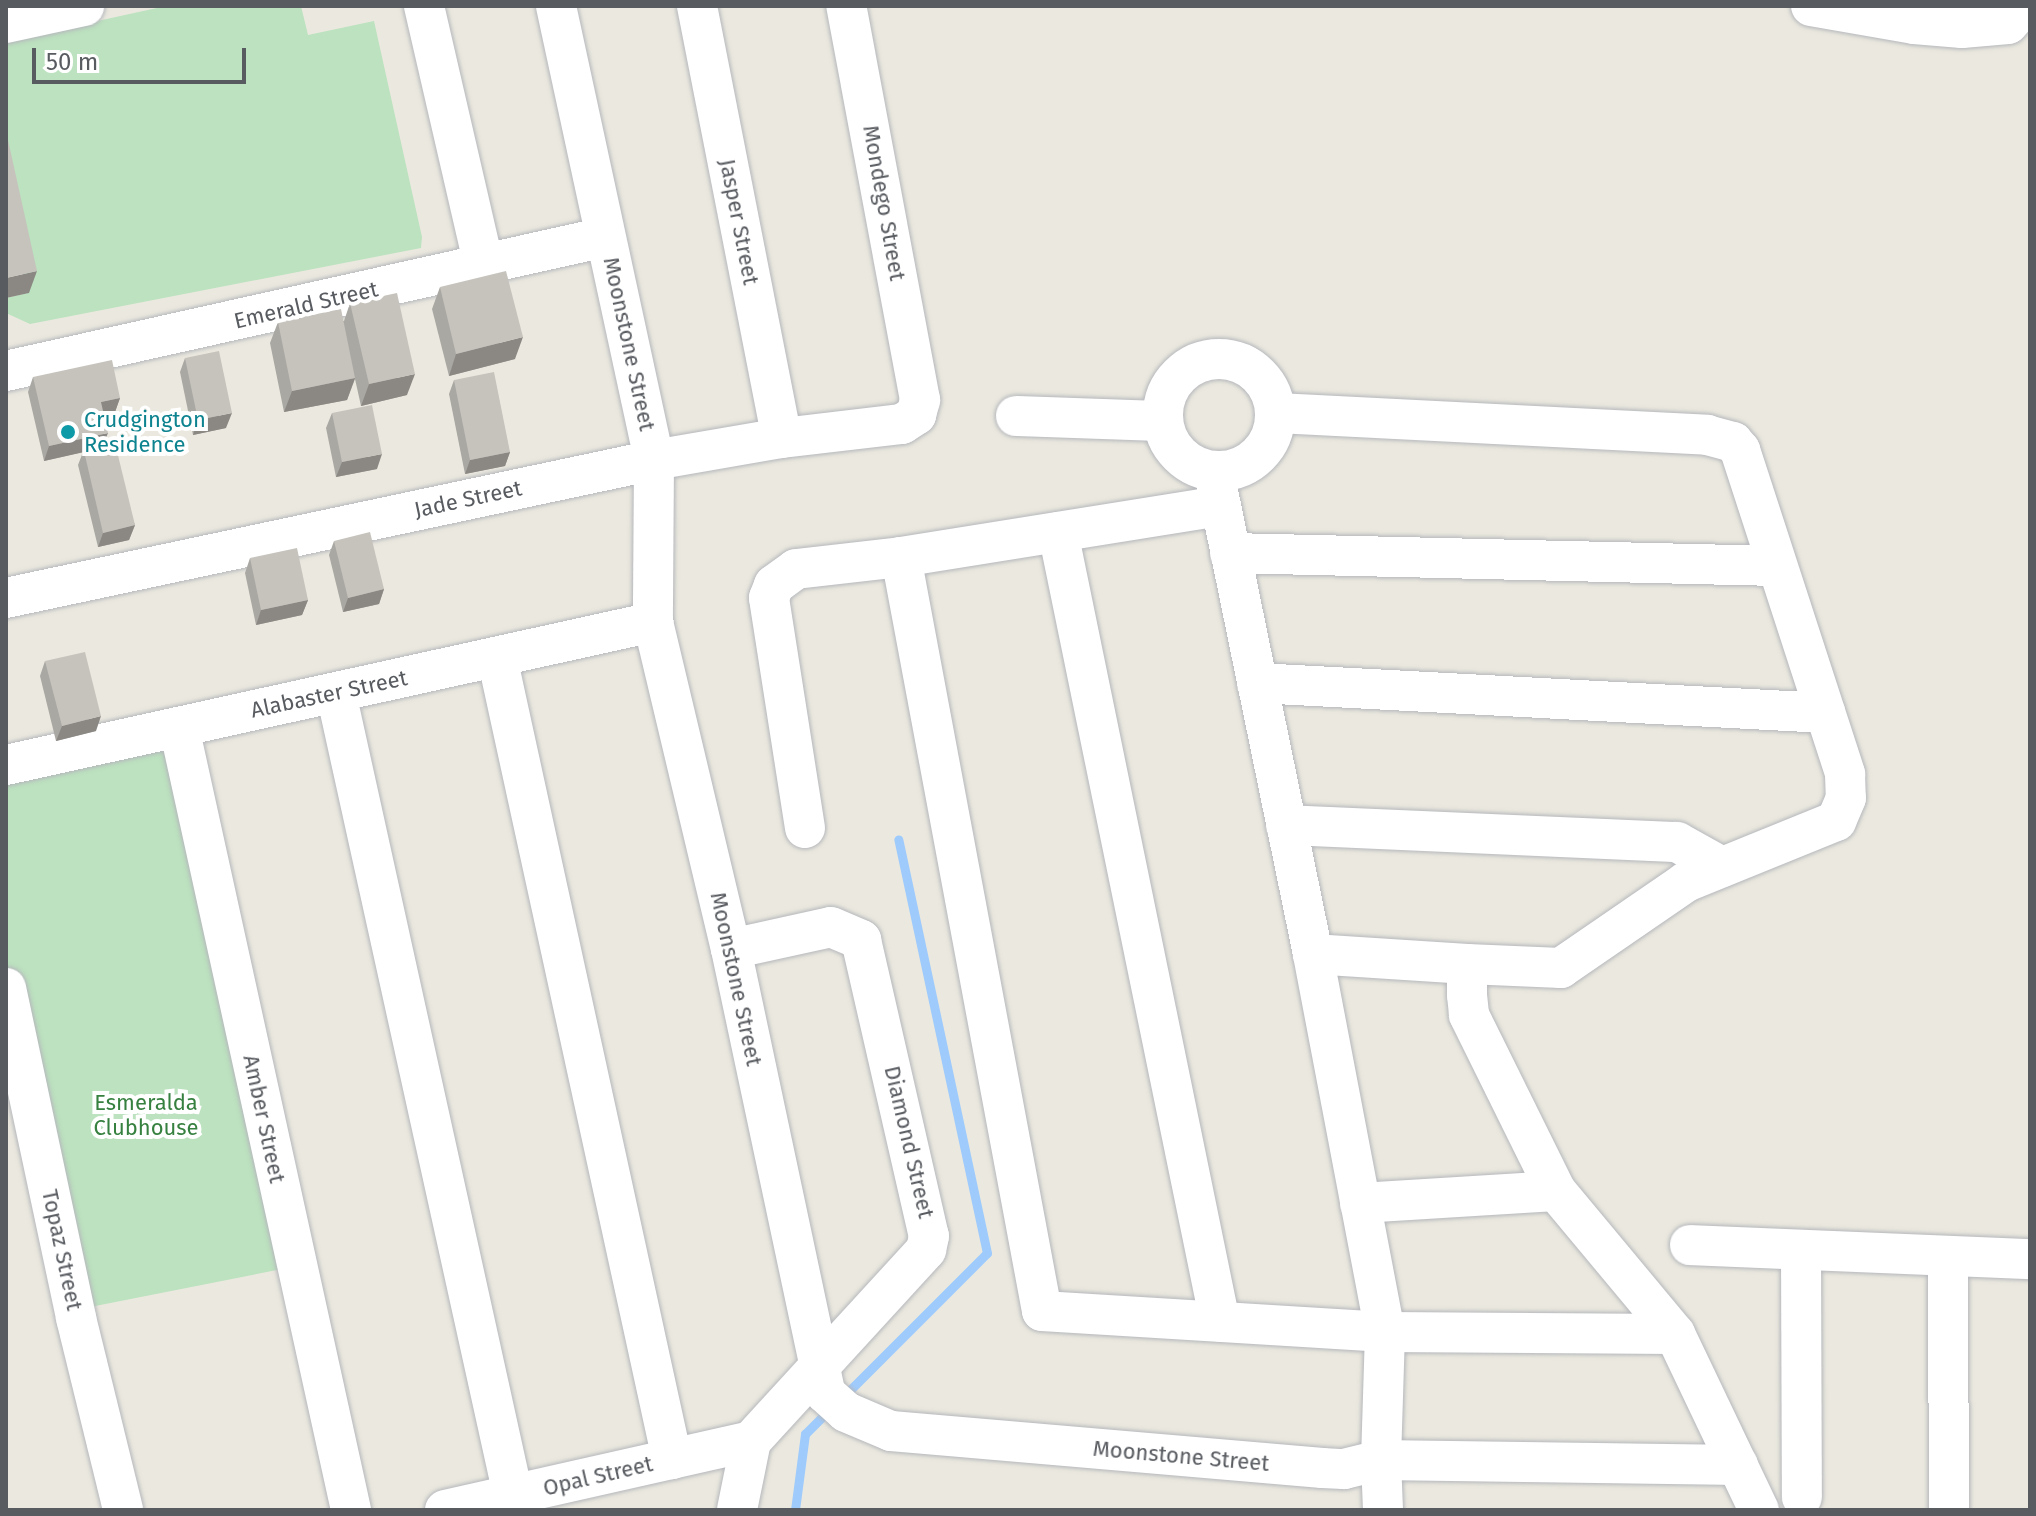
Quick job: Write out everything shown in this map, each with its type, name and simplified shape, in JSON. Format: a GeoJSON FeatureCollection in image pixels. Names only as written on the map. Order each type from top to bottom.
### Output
{"type":"FeatureCollection","features":[{"type":"Feature","properties":{"kind":"street"},"geometry":{"type":"LineString","coordinates":[[6,23],[84,6]]}},
{"type":"Feature","properties":{"kind":"street"},"geometry":{"type":"LineString","coordinates":[[424,6],[484,265]]}},
{"type":"Feature","properties":{"kind":"street","name":"Moonstone Street"},"geometry":{"type":"LineString","coordinates":[[556,6],[654,460],[653,622],[731,949],[825,1393],[846,1412],[891,1431],[1322,1468],[1344,1469],[1381,1460],[1738,1465]]}},
{"type":"Feature","properties":{"kind":"street","name":"Jasper Street"},"geometry":{"type":"LineString","coordinates":[[697,6],[782,438]]}},
{"type":"Feature","properties":{"kind":"street"},"geometry":{"type":"LineString","coordinates":[[850,23],[875,6]]}},
{"type":"Feature","properties":{"kind":"street"},"geometry":{"type":"LineString","coordinates":[[1811,6],[1914,24],[1962,28],[2021,21]]}},
{"type":"Feature","properties":{"kind":"street","name":"Mondego Street"},"geometry":{"type":"LineString","coordinates":[[850,23],[920,400]]}},
{"type":"Feature","properties":{"kind":"street","name":"Emerald Street"},"geometry":{"type":"LineString","coordinates":[[6,371],[605,237]]}},
{"type":"Feature","properties":{"kind":"street"},"geometry":{"type":"LineString","coordinates":[[805,828],[769,598],[774,585],[796,569],[901,557],[1058,532],[1217,489],[1269,444],[1277,413],[1269,388],[1252,368],[1227,359],[1202,361],[1179,374],[1164,396],[1161,421],[1170,446],[1217,489],[1313,954],[1385,1332],[1381,1460],[1383,1510]]}},
{"type":"Feature","properties":{"kind":"street","name":"Jade Street"},"geometry":{"type":"LineString","coordinates":[[6,598],[654,460],[782,438],[902,424],[916,415],[920,400]]}},
{"type":"Feature","properties":{"kind":"street"},"geometry":{"type":"LineString","coordinates":[[1277,413],[1707,435],[1733,442],[1740,450],[1845,774],[1846,798],[1836,821],[1686,882],[1561,968],[1313,954]]}},
{"type":"Feature","properties":{"kind":"street"},"geometry":{"type":"LineString","coordinates":[[1016,416],[1161,421]]}},
{"type":"Feature","properties":{"kind":"street"},"geometry":{"type":"LineString","coordinates":[[1058,532],[1220,1322]]}},
{"type":"Feature","properties":{"kind":"street"},"geometry":{"type":"LineString","coordinates":[[1230,553],[1777,566]]}},
{"type":"Feature","properties":{"kind":"street"},"geometry":{"type":"LineString","coordinates":[[901,557],[1042,1311],[1385,1332],[1675,1334]]}},
{"type":"Feature","properties":{"kind":"street","name":"Alabaster Street"},"geometry":{"type":"LineString","coordinates":[[6,765],[653,622]]}},
{"type":"Feature","properties":{"kind":"street"},"geometry":{"type":"LineString","coordinates":[[497,657],[672,1459]]}},
{"type":"Feature","properties":{"kind":"street"},"geometry":{"type":"LineString","coordinates":[[1257,683],[1825,713]]}},
{"type":"Feature","properties":{"kind":"street"},"geometry":{"type":"LineString","coordinates":[[336,693],[513,1495]]}},
{"type":"Feature","properties":{"kind":"street","name":"Amber Street"},"geometry":{"type":"LineString","coordinates":[[179,727],[351,1510]]}},
{"type":"Feature","properties":{"kind":"street"},"geometry":{"type":"LineString","coordinates":[[1286,825],[1677,842],[1722,867]]}},
{"type":"Feature","properties":{"kind":"street","name":"Diamond Street"},"geometry":{"type":"LineString","coordinates":[[731,949],[831,927],[861,940],[928,1220],[926,1250],[751,1441]]}},
{"type":"Feature","properties":{"kind":"street"},"geometry":{"type":"LineString","coordinates":[[1467,964],[1469,1015],[1556,1191],[1675,1334],[1759,1510]]}},
{"type":"Feature","properties":{"kind":"street","name":"Topaz Street"},"geometry":{"type":"LineString","coordinates":[[6,988],[76,1318],[123,1510]]}},
{"type":"Feature","properties":{"kind":"street"},"geometry":{"type":"LineString","coordinates":[[1360,1203],[1556,1191]]}},
{"type":"Feature","properties":{"kind":"street"},"geometry":{"type":"LineString","coordinates":[[1690,1245],[2030,1259]]}},
{"type":"Feature","properties":{"kind":"street"},"geometry":{"type":"LineString","coordinates":[[1801,1250],[1802,1497]]}},
{"type":"Feature","properties":{"kind":"street"},"geometry":{"type":"LineString","coordinates":[[1948,1256],[1949,1510]]}},
{"type":"Feature","properties":{"kind":"street"},"geometry":{"type":"LineString","coordinates":[[737,1510],[751,1441]]}},
{"type":"Feature","properties":{"kind":"street","name":"Opal Street"},"geometry":{"type":"LineString","coordinates":[[445,1510],[751,1441]]}},
{"type":"Feature","properties":{"kind":"green space"},"geometry":{"type":"Polygon","coordinates":[[[166,6],[301,6],[308,35],[374,21],[422,237],[421,248],[30,324],[6,313],[6,298],[28,293],[6,188],[6,41],[166,6]]]}},
{"type":"Feature","properties":{"kind":"green space","name":"Esmeralda Clubhouse"},"geometry":{"type":"Polygon","coordinates":[[[173,737],[287,1268],[80,1309],[6,961],[6,777],[173,737]]]}},
{"type":"Feature","properties":{"kind":"building"},"geometry":{"type":"Polygon","coordinates":[[[6,131],[37,271],[6,278],[6,131]]]}},
{"type":"Feature","properties":{"kind":"building"},"geometry":{"type":"Polygon","coordinates":[[[506,271],[523,337],[456,354],[440,287],[506,271]]]}},
{"type":"Feature","properties":{"kind":"building"},"geometry":{"type":"Polygon","coordinates":[[[397,293],[415,374],[369,384],[350,303],[397,293]]]}},
{"type":"Feature","properties":{"kind":"building"},"geometry":{"type":"Polygon","coordinates":[[[341,309],[355,378],[292,391],[278,322],[341,309]]]}},
{"type":"Feature","properties":{"kind":"building"},"geometry":{"type":"Polygon","coordinates":[[[219,351],[232,413],[198,420],[185,358],[219,351]]]}},
{"type":"Feature","properties":{"kind":"building","name":"Crudgington Residence"},"geometry":{"type":"Polygon","coordinates":[[[112,360],[120,398],[101,402],[108,433],[49,446],[33,377],[112,360]]]}},
{"type":"Feature","properties":{"kind":"building"},"geometry":{"type":"Polygon","coordinates":[[[494,372],[510,452],[470,460],[454,380],[494,372]]]}},
{"type":"Feature","properties":{"kind":"building"},"geometry":{"type":"Polygon","coordinates":[[[372,405],[382,454],[342,462],[332,413],[372,405]]]}},
{"type":"Feature","properties":{"kind":"building"},"geometry":{"type":"Polygon","coordinates":[[[115,443],[135,525],[103,533],[84,451],[115,443]]]}},
{"type":"Feature","properties":{"kind":"building"},"geometry":{"type":"Polygon","coordinates":[[[370,532],[384,589],[348,598],[334,541],[370,532]]]}},
{"type":"Feature","properties":{"kind":"building"},"geometry":{"type":"Polygon","coordinates":[[[297,548],[308,600],[261,610],[250,558],[297,548]]]}},
{"type":"Feature","properties":{"kind":"building"},"geometry":{"type":"Polygon","coordinates":[[[85,652],[101,716],[62,726],[45,661],[85,652]]]}},
{"type":"Feature","properties":{"kind":"waterway"},"geometry":{"type":"LineString","coordinates":[[844,1396],[987,1253],[898,839]]}},
{"type":"Feature","properties":{"kind":"waterway"},"geometry":{"type":"LineString","coordinates":[[795,1510],[805,1434],[830,1409]]}},
{"type":"Feature","properties":{"kind":"place","name":"Crudgington Residence"},"geometry":{"type":"Point","coordinates":[68,432]}}]}
